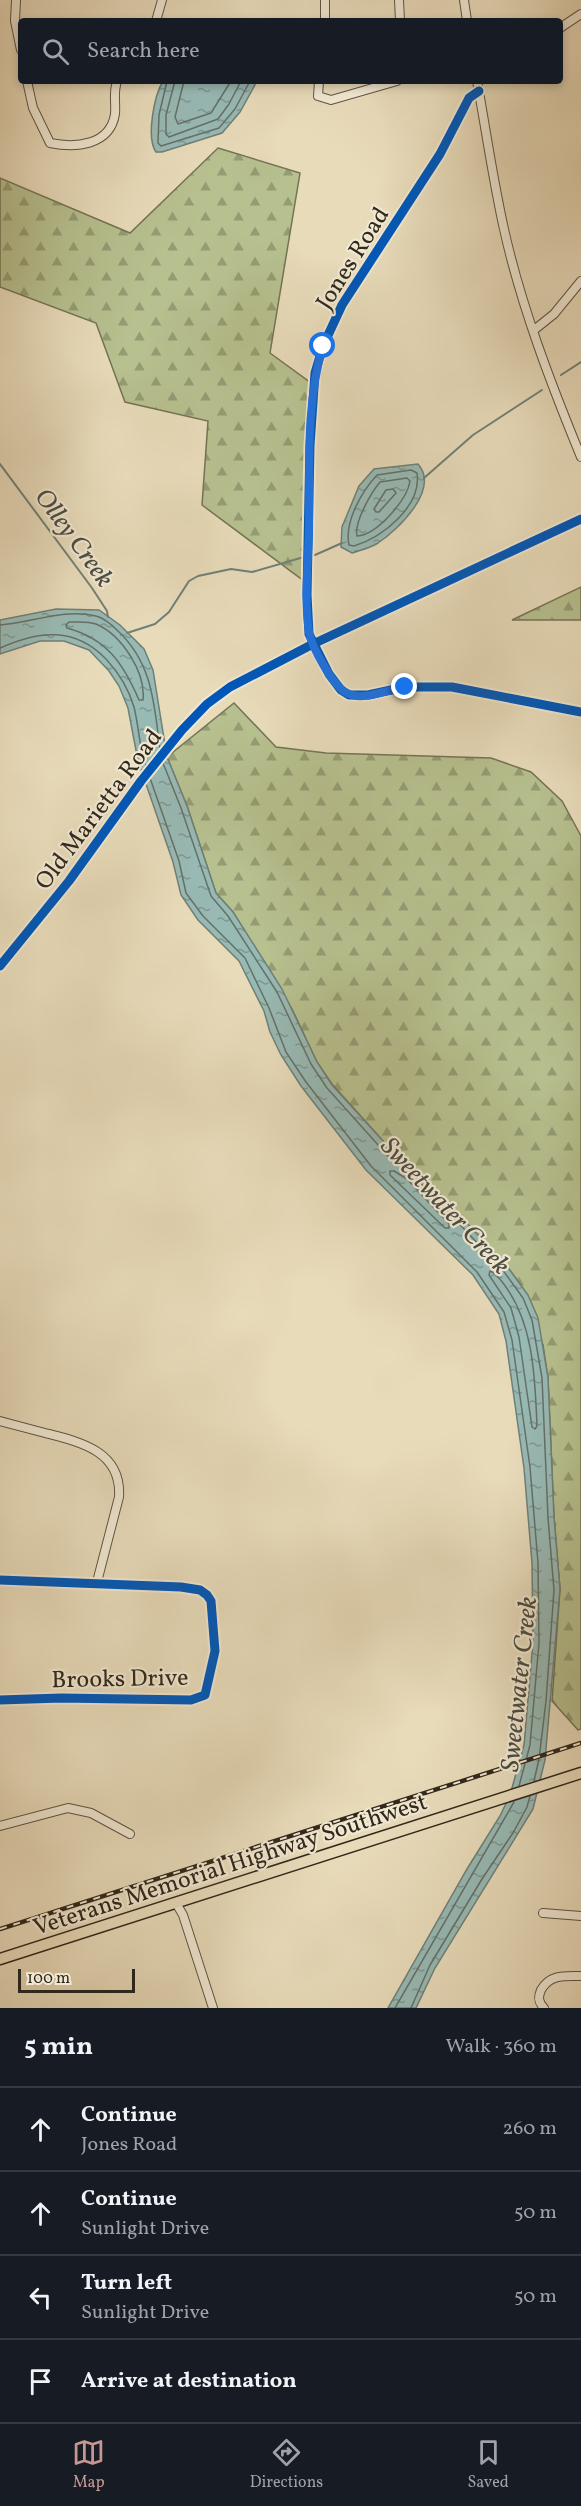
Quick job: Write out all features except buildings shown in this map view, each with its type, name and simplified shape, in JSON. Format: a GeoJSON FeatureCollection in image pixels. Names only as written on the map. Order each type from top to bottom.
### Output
{"type":"FeatureCollection","features":[{"type":"Feature","properties":{"kind":"main road","name":"Veterans Memorial Highway Southwest"},"geometry":{"type":"LineString","coordinates":[[0,1959],[581,1773]]}},
{"type":"Feature","properties":{"kind":"street"},"geometry":{"type":"LineString","coordinates":[[16,0],[15,21],[18,36]]}},
{"type":"Feature","properties":{"kind":"street"},"geometry":{"type":"LineString","coordinates":[[157,18],[162,0]]}},
{"type":"Feature","properties":{"kind":"street"},"geometry":{"type":"LineString","coordinates":[[325,0],[325,18]]}},
{"type":"Feature","properties":{"kind":"street"},"geometry":{"type":"LineString","coordinates":[[399,0],[400,18]]}},
{"type":"Feature","properties":{"kind":"street"},"geometry":{"type":"LineString","coordinates":[[464,0],[467,18]]}},
{"type":"Feature","properties":{"kind":"street"},"geometry":{"type":"LineString","coordinates":[[563,26],[581,14]]}},
{"type":"Feature","properties":{"kind":"street"},"geometry":{"type":"LineString","coordinates":[[28,84],[33,108],[50,143],[70,147],[94,143],[108,130],[115,115],[114,92],[116,84]]}},
{"type":"Feature","properties":{"kind":"street"},"geometry":{"type":"LineString","coordinates":[[319,84],[318,96],[330,100],[386,84]]}},
{"type":"Feature","properties":{"kind":"street"},"geometry":{"type":"LineString","coordinates":[[478,84],[504,230],[534,330],[581,457]]}},
{"type":"Feature","properties":{"kind":"street","name":"Jones Road"},"geometry":{"type":"LineString","coordinates":[[479,91],[469,98],[440,154],[342,305],[323,346],[315,373],[308,479],[309,634],[329,674],[341,690],[349,695],[368,695],[405,687],[452,687],[581,712]]}},
{"type":"Feature","properties":{"kind":"street"},"geometry":{"type":"LineString","coordinates":[[534,330],[554,314],[581,281]]}},
{"type":"Feature","properties":{"kind":"street","name":"Old Marietta Road"},"geometry":{"type":"LineString","coordinates":[[0,966],[23,940],[182,730],[207,704],[230,687],[313,644],[581,519]]}},
{"type":"Feature","properties":{"kind":"street"},"geometry":{"type":"LineString","coordinates":[[0,1421],[78,1442],[100,1453],[108,1462],[119,1489],[119,1497],[97,1582],[0,1580]]}},
{"type":"Feature","properties":{"kind":"street","name":"Brooks Drive"},"geometry":{"type":"LineString","coordinates":[[0,1700],[61,1698],[191,1700],[205,1695],[215,1651],[211,1601],[207,1595],[200,1590],[181,1587],[97,1582]]}},
{"type":"Feature","properties":{"kind":"street"},"geometry":{"type":"LineString","coordinates":[[0,1826],[68,1808],[91,1813],[130,1834]]}},
{"type":"Feature","properties":{"kind":"street"},"geometry":{"type":"LineString","coordinates":[[176,1903],[183,1916],[213,2008]]}},
{"type":"Feature","properties":{"kind":"street"},"geometry":{"type":"LineString","coordinates":[[543,1913],[581,1917]]}},
{"type":"Feature","properties":{"kind":"street"},"geometry":{"type":"LineString","coordinates":[[544,2008],[539,1999],[547,1982],[558,1977],[581,1977]]}},
{"type":"Feature","properties":{"kind":"green space"},"geometry":{"type":"Polygon","coordinates":[[[218,148],[300,173],[270,353],[311,383],[308,584],[202,505],[208,421],[125,402],[96,323],[0,287],[0,178],[130,233],[218,148]]]}},
{"type":"Feature","properties":{"kind":"green space"},"geometry":{"type":"Polygon","coordinates":[[[581,587],[581,620],[512,620],[581,587]]]}},
{"type":"Feature","properties":{"kind":"green space"},"geometry":{"type":"Polygon","coordinates":[[[234,703],[276,747],[326,753],[491,758],[531,772],[562,801],[581,836],[581,1729],[578,1730],[552,1701],[560,1589],[554,1517],[548,1378],[543,1345],[521,1285],[506,1265],[415,1168],[393,1152],[332,1084],[317,1062],[292,1009],[233,912],[216,893],[187,806],[167,757],[234,703]]]}},
{"type":"Feature","properties":{"kind":"water"},"geometry":{"type":"Polygon","coordinates":[[[162,84],[255,84],[240,112],[222,133],[156,152],[151,127],[162,84]]]}},
{"type":"Feature","properties":{"kind":"water"},"geometry":{"type":"Polygon","coordinates":[[[418,464],[423,474],[424,485],[421,496],[406,518],[387,537],[372,546],[352,553],[341,547],[342,527],[359,486],[374,469],[418,464]]]}},
{"type":"Feature","properties":{"kind":"water","name":"Sweetwater Creek"},"geometry":{"type":"Polygon","coordinates":[[[56,609],[99,610],[120,625],[144,649],[153,670],[167,757],[187,806],[216,893],[233,912],[282,989],[317,1062],[332,1085],[393,1152],[415,1168],[506,1265],[528,1295],[538,1318],[548,1378],[554,1517],[560,1589],[545,1760],[533,1809],[435,1968],[416,2008],[388,2008],[500,1816],[510,1795],[524,1745],[533,1642],[532,1563],[524,1468],[506,1341],[499,1314],[473,1275],[366,1170],[301,1086],[281,1055],[270,1032],[264,1011],[239,961],[198,920],[181,895],[173,862],[138,761],[128,708],[119,686],[109,671],[89,650],[64,641],[40,641],[0,654],[0,620],[56,609]]]}},
{"type":"Feature","properties":{"kind":"waterway"},"geometry":{"type":"LineString","coordinates":[[561,375],[581,362]]}},
{"type":"Feature","properties":{"kind":"waterway"},"geometry":{"type":"LineString","coordinates":[[424,478],[473,435],[542,390]]}},
{"type":"Feature","properties":{"kind":"waterway","name":"Olley Creek"},"geometry":{"type":"LineString","coordinates":[[0,464],[92,588],[107,611],[108,617]]}},
{"type":"Feature","properties":{"kind":"waterway"},"geometry":{"type":"LineString","coordinates":[[315,555],[342,543]]}},
{"type":"Feature","properties":{"kind":"waterway"},"geometry":{"type":"LineString","coordinates":[[127,633],[155,624],[169,612],[189,581],[198,576],[231,569],[252,572],[304,557]]}},
{"type":"Feature","properties":{"kind":"railway"},"geometry":{"type":"LineString","coordinates":[[0,1929],[581,1743]]}},
{"type":"Feature","properties":{"kind":"cycle path"},"geometry":{"type":"LineString","coordinates":[[479,91],[469,98],[440,154],[342,305],[323,346],[315,373],[310,445],[307,595],[309,634],[329,674],[341,690],[349,695],[368,695],[405,687],[452,687],[581,712]]}},
{"type":"Feature","properties":{"kind":"cycle path"},"geometry":{"type":"LineString","coordinates":[[0,966],[69,881],[141,781],[182,730],[207,704],[230,687],[313,644],[581,519]]}},
{"type":"Feature","properties":{"kind":"cycle path"},"geometry":{"type":"LineString","coordinates":[[0,1580],[181,1587],[200,1590],[211,1601],[215,1651],[205,1695],[191,1700],[61,1698],[0,1700]]}},
{"type":"Feature","properties":{"kind":"route"},"geometry":{"type":"LineString","coordinates":[[323,346],[315,373],[308,479],[309,634],[329,674],[341,690],[349,695],[368,695],[405,687]]}}]}
